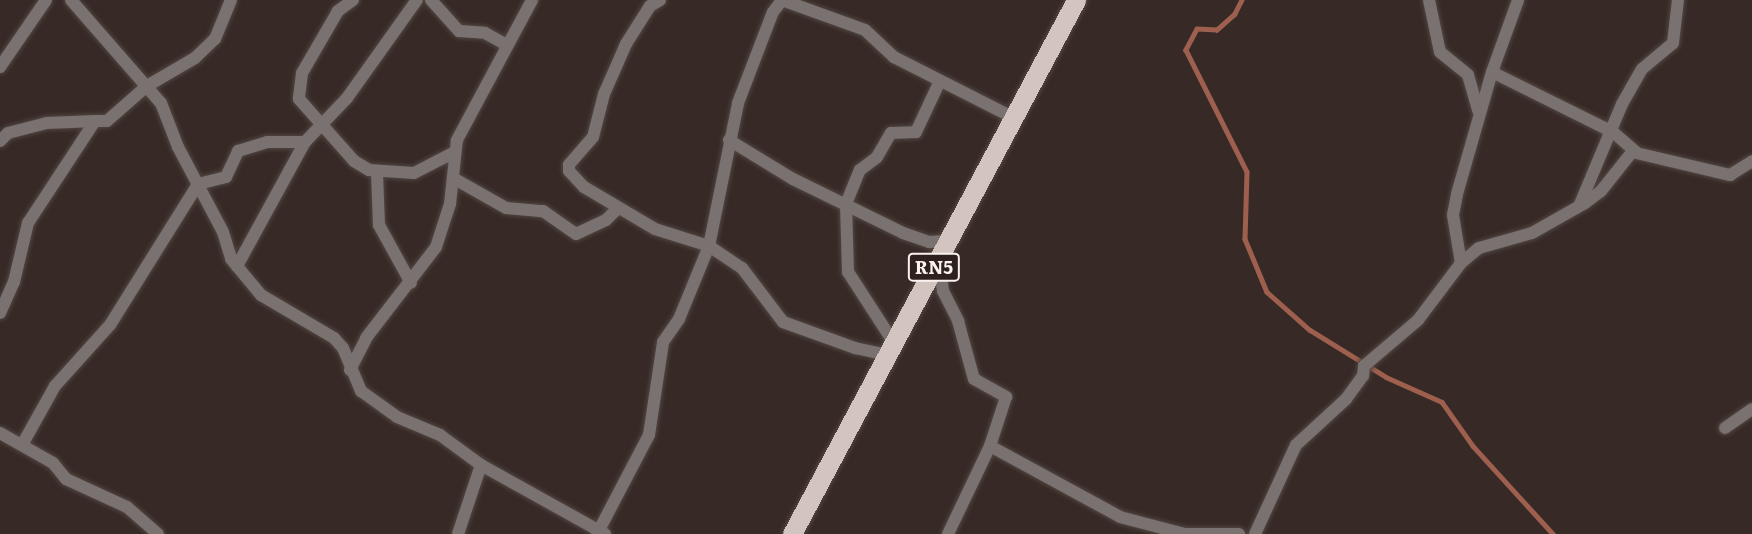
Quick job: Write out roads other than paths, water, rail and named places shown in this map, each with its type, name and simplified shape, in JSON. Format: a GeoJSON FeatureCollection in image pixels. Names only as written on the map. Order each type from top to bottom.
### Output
{"type":"FeatureCollection","features":[{"type":"Feature","properties":{"kind":"highway","name":"RN5"},"geometry":{"type":"LineString","coordinates":[[792,534],[1076,0]]}},
{"type":"Feature","properties":{"kind":"street"},"geometry":{"type":"LineString","coordinates":[[0,67],[46,0]]}},
{"type":"Feature","properties":{"kind":"street"},"geometry":{"type":"LineString","coordinates":[[71,0],[161,103],[237,266],[270,303],[334,338],[344,348],[350,370],[361,391],[374,401],[415,428],[440,435],[481,466],[601,533],[649,435],[653,386],[663,342],[679,319],[709,246],[729,140],[752,65],[782,0],[865,30],[894,57],[939,83],[1014,118]]}},
{"type":"Feature","properties":{"kind":"street"},"geometry":{"type":"LineString","coordinates":[[0,141],[8,133],[42,124],[107,121],[147,86],[195,58],[215,39],[231,0]]}},
{"type":"Feature","properties":{"kind":"street"},"geometry":{"type":"LineString","coordinates":[[352,0],[338,11],[299,79],[299,99],[324,124],[354,161],[377,173],[414,173],[453,153]]}},
{"type":"Feature","properties":{"kind":"street"},"geometry":{"type":"LineString","coordinates":[[237,266],[305,142],[324,124],[417,0]]}},
{"type":"Feature","properties":{"kind":"street"},"geometry":{"type":"LineString","coordinates":[[431,0],[459,31],[485,33],[507,45]]}},
{"type":"Feature","properties":{"kind":"street"},"geometry":{"type":"LineString","coordinates":[[350,370],[366,338],[411,283],[436,247],[453,178],[453,153],[532,0]]}},
{"type":"Feature","properties":{"kind":"street"},"geometry":{"type":"LineString","coordinates":[[660,0],[650,5],[626,44],[604,94],[593,137],[568,168],[584,187],[618,208],[672,236],[709,246],[750,274],[762,299],[783,322],[855,348],[891,349]]}},
{"type":"Feature","properties":{"kind":"street"},"geometry":{"type":"LineString","coordinates":[[1429,0],[1438,48],[1468,75],[1479,116]]}},
{"type":"Feature","properties":{"kind":"street"},"geometry":{"type":"LineString","coordinates":[[1461,263],[1453,215],[1492,72],[1518,0]]}},
{"type":"Feature","properties":{"kind":"street"},"geometry":{"type":"LineString","coordinates":[[1580,204],[1613,132],[1622,104],[1642,69],[1673,43],[1678,0]]}},
{"type":"Feature","properties":{"kind":"street"},"geometry":{"type":"LineString","coordinates":[[1492,72],[1613,132],[1636,152],[1730,175],[1752,161]]}},
{"type":"Feature","properties":{"kind":"street"},"geometry":{"type":"LineString","coordinates":[[891,349],[849,275],[846,204],[860,170],[877,157],[892,132],[918,131],[939,83]]}},
{"type":"Feature","properties":{"kind":"street"},"geometry":{"type":"LineString","coordinates":[[0,313],[14,282],[28,223],[95,121]]}},
{"type":"Feature","properties":{"kind":"street"},"geometry":{"type":"LineString","coordinates":[[729,140],[793,179],[942,250],[943,291],[958,321],[975,379],[1006,397],[990,446],[948,534]]}},
{"type":"Feature","properties":{"kind":"street"},"geometry":{"type":"LineString","coordinates":[[22,445],[54,386],[110,325],[198,184],[226,177],[237,151],[267,142],[305,142]]}},
{"type":"Feature","properties":{"kind":"street"},"geometry":{"type":"LineString","coordinates":[[1255,534],[1296,445],[1346,399],[1363,376],[1364,366],[1418,320],[1461,263],[1484,246],[1532,233],[1601,191],[1625,159],[1636,152]]}},
{"type":"Feature","properties":{"kind":"street"},"geometry":{"type":"LineString","coordinates":[[377,173],[379,225],[411,283]]}},
{"type":"Feature","properties":{"kind":"street"},"geometry":{"type":"LineString","coordinates":[[453,178],[506,208],[544,211],[576,234],[606,220],[618,208]]}},
{"type":"Feature","properties":{"kind":"street"},"geometry":{"type":"LineString","coordinates":[[1725,428],[1752,409]]}},
{"type":"Feature","properties":{"kind":"street"},"geometry":{"type":"LineString","coordinates":[[0,433],[53,463],[66,479],[127,507],[158,534]]}},
{"type":"Feature","properties":{"kind":"street"},"geometry":{"type":"LineString","coordinates":[[990,446],[1120,517],[1186,534],[1239,534]]}},
{"type":"Feature","properties":{"kind":"street"},"geometry":{"type":"LineString","coordinates":[[458,534],[481,466]]}},
{"type":"Feature","properties":{"kind":"waterway"},"geometry":{"type":"LineString","coordinates":[[1242,0],[1235,14],[1217,30],[1197,29],[1186,50],[1247,172],[1245,239],[1267,292],[1310,330],[1386,377],[1442,402],[1473,446],[1553,534]]}}]}
